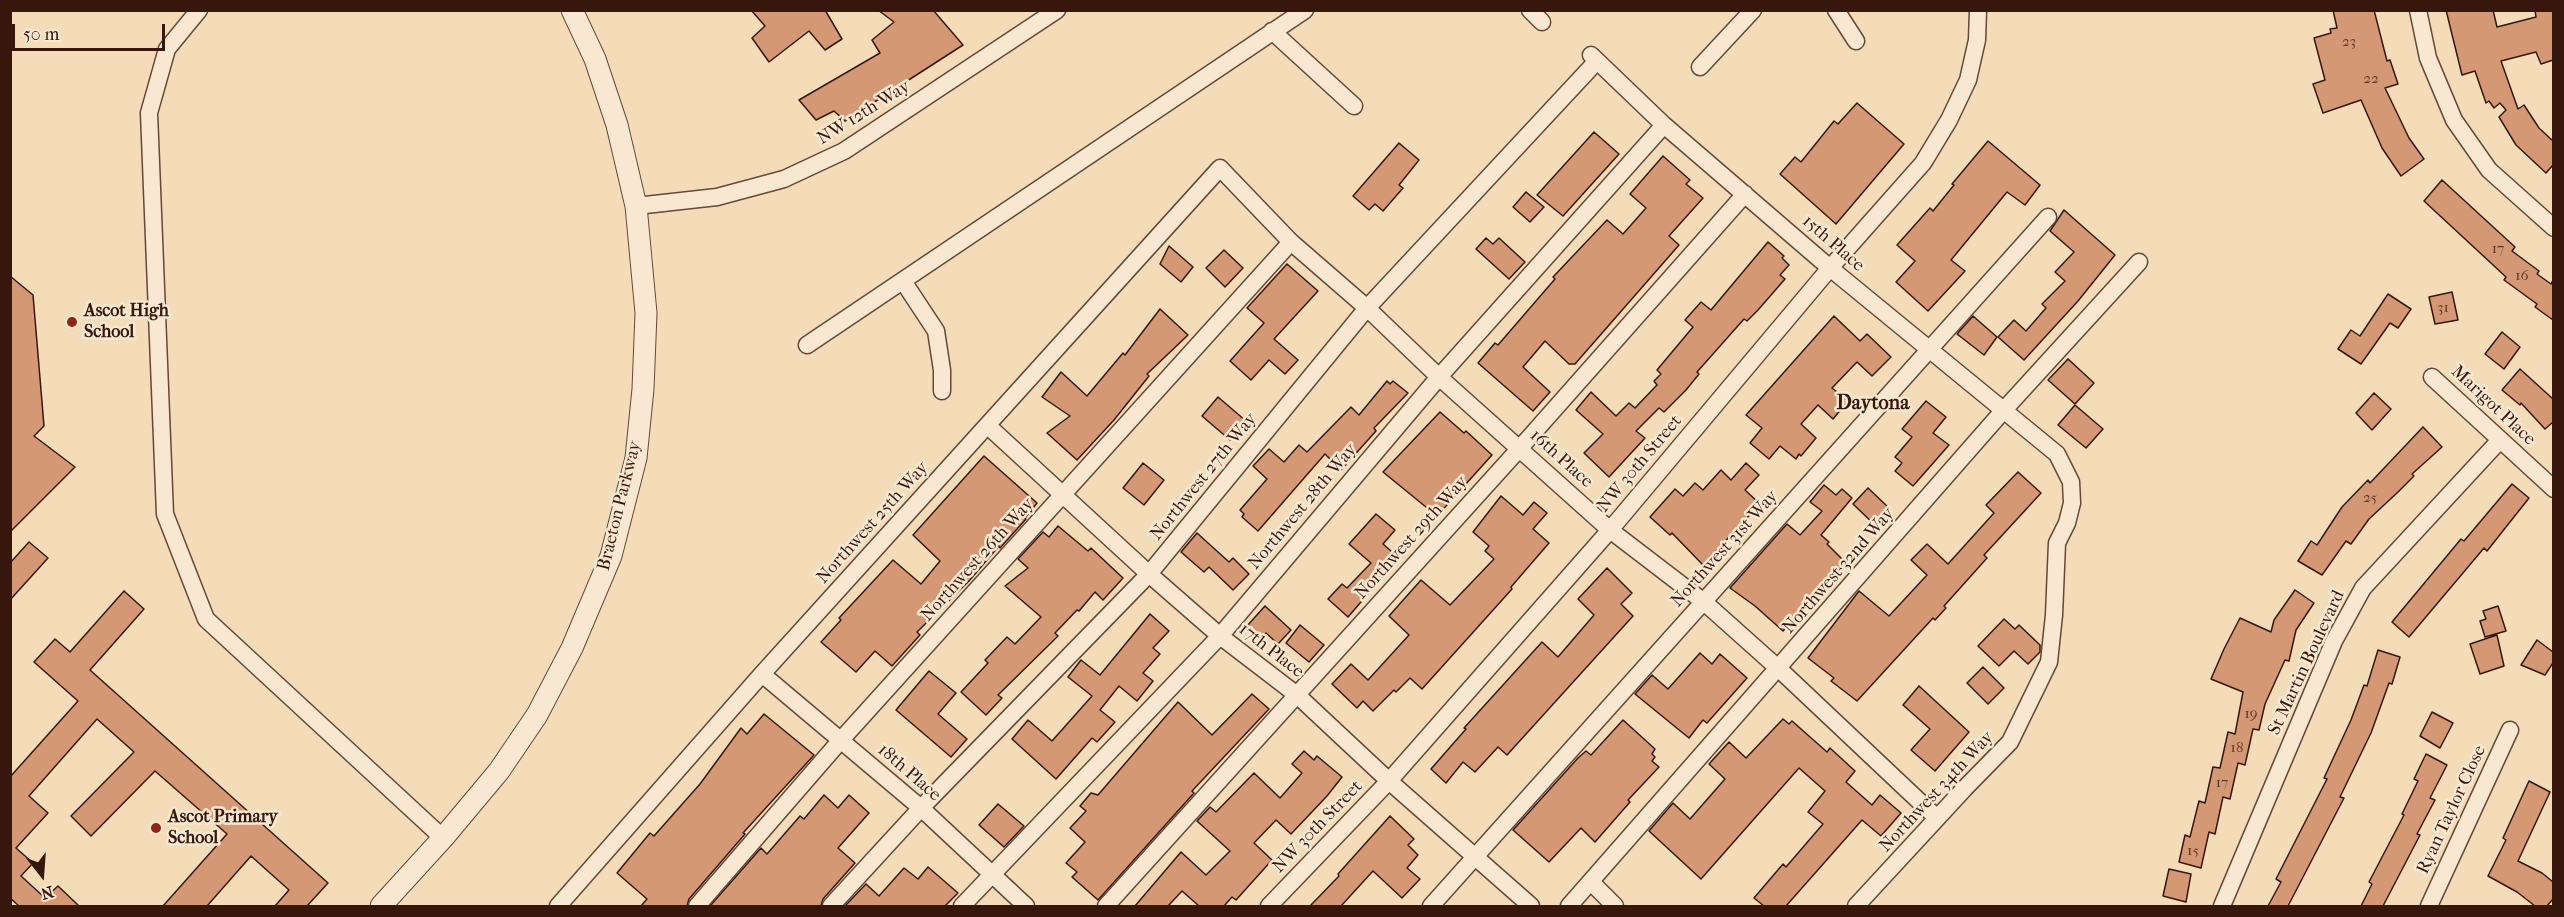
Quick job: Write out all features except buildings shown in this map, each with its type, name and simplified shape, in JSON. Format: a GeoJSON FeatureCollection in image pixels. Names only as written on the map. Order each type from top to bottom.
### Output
{"type":"FeatureCollection","features":[{"type":"Feature","properties":{"kind":"street"},"geometry":{"type":"LineString","coordinates":[[199,10],[167,49],[149,113],[165,514],[206,619],[443,838]]}},
{"type":"Feature","properties":{"kind":"street","name":"Braeton Parkway"},"geometry":{"type":"LineString","coordinates":[[381,906],[443,838],[499,771],[537,715],[572,648],[611,556],[636,458],[643,389],[646,313],[636,206],[617,125],[595,59],[572,10]]}},
{"type":"Feature","properties":{"kind":"street"},"geometry":{"type":"LineString","coordinates":[[807,345],[1305,10]]}},
{"type":"Feature","properties":{"kind":"street"},"geometry":{"type":"LineString","coordinates":[[1700,67],[1753,10]]}},
{"type":"Feature","properties":{"kind":"street"},"geometry":{"type":"LineString","coordinates":[[1836,10],[1856,41]]}},
{"type":"Feature","properties":{"kind":"street","name":"NW 30th Street"},"geometry":{"type":"LineString","coordinates":[[1269,906],[1389,781],[1610,530],[1830,268],[1923,163],[1949,120],[1968,80],[1977,40],[1978,10]]}},
{"type":"Feature","properties":{"kind":"street"},"geometry":{"type":"LineString","coordinates":[[2418,10],[2428,58],[2454,120],[2489,170],[2553,228]]}},
{"type":"Feature","properties":{"kind":"street","name":"NW 12th Way"},"geometry":{"type":"LineString","coordinates":[[636,206],[728,194],[784,179],[834,156],[1053,12]]}},
{"type":"Feature","properties":{"kind":"street"},"geometry":{"type":"LineString","coordinates":[[1272,31],[1354,106]]}},
{"type":"Feature","properties":{"kind":"street","name":"15th Place"},"geometry":{"type":"LineString","coordinates":[[1593,58],[1664,125],[1830,268],[2057,454]]}},
{"type":"Feature","properties":{"kind":"street","name":"Northwest 27th Way"},"geometry":{"type":"LineString","coordinates":[[831,906],[921,808],[1149,574],[1367,308],[1593,58]]}},
{"type":"Feature","properties":{"kind":"street","name":"Northwest 28th Way"},"geometry":{"type":"LineString","coordinates":[[962,906],[1220,636],[1439,377],[1664,125]]}},
{"type":"Feature","properties":{"kind":"street","name":"16th Place"},"geometry":{"type":"LineString","coordinates":[[1220,168],[1291,242],[1367,308],[1439,377],[1610,530],[1704,602],[1779,669],[1937,818]]}},
{"type":"Feature","properties":{"kind":"street","name":"Northwest 25th Way"},"geometry":{"type":"LineString","coordinates":[[558,906],[762,674],[1220,168]]}},
{"type":"Feature","properties":{"kind":"street","name":"Northwest 29th Way"},"geometry":{"type":"LineString","coordinates":[[1106,906],[1520,448],[1745,194]]}},
{"type":"Feature","properties":{"kind":"street","name":"Northwest 31st Way"},"geometry":{"type":"LineString","coordinates":[[1431,906],[2048,217]]}},
{"type":"Feature","properties":{"kind":"street","name":"Northwest 26th Way"},"geometry":{"type":"LineString","coordinates":[[697,906],[840,741],[1291,242]]}},
{"type":"Feature","properties":{"kind":"street","name":"Northwest 32nd Way"},"geometry":{"type":"LineString","coordinates":[[1569,906],[2003,411],[2139,262]]}},
{"type":"Feature","properties":{"kind":"street"},"geometry":{"type":"LineString","coordinates":[[903,281],[936,331],[942,370],[942,391]]}},
{"type":"Feature","properties":{"kind":"street","name":"Marigot Place"},"geometry":{"type":"LineString","coordinates":[[2432,377],[2553,489]]}},
{"type":"Feature","properties":{"kind":"street","name":"17th Place"},"geometry":{"type":"LineString","coordinates":[[988,426],[1149,574],[1220,636],[1297,695],[1389,781],[1531,906]]}},
{"type":"Feature","properties":{"kind":"street","name":"St Martin Boulevard"},"geometry":{"type":"LineString","coordinates":[[2222,906],[2334,641],[2363,588],[2500,440]]}},
{"type":"Feature","properties":{"kind":"street","name":"Northwest 34th Way"},"geometry":{"type":"LineString","coordinates":[[1856,906],[2010,742],[2049,662],[2054,615],[2056,543],[2067,523],[2072,503],[2071,482],[2057,454]]}},
{"type":"Feature","properties":{"kind":"street","name":"18th Place"},"geometry":{"type":"LineString","coordinates":[[762,674],[921,808],[990,875],[1026,906]]}},
{"type":"Feature","properties":{"kind":"street","name":"Ryan Taylor Close"},"geometry":{"type":"LineString","coordinates":[[2429,906],[2510,730]]}},
{"type":"Feature","properties":{"kind":"street"},"geometry":{"type":"LineString","coordinates":[[1591,882],[1615,906]]}},
{"type":"Feature","properties":{"kind":"place","name":"Ascot High School"},"geometry":{"type":"Point","coordinates":[72,322]}},
{"type":"Feature","properties":{"kind":"place","name":"Ascot Primary School"},"geometry":{"type":"Point","coordinates":[156,828]}},
{"type":"Feature","properties":{"kind":"district","name":"Daytona"},"geometry":{"type":"Point","coordinates":[1873,404]}}]}
